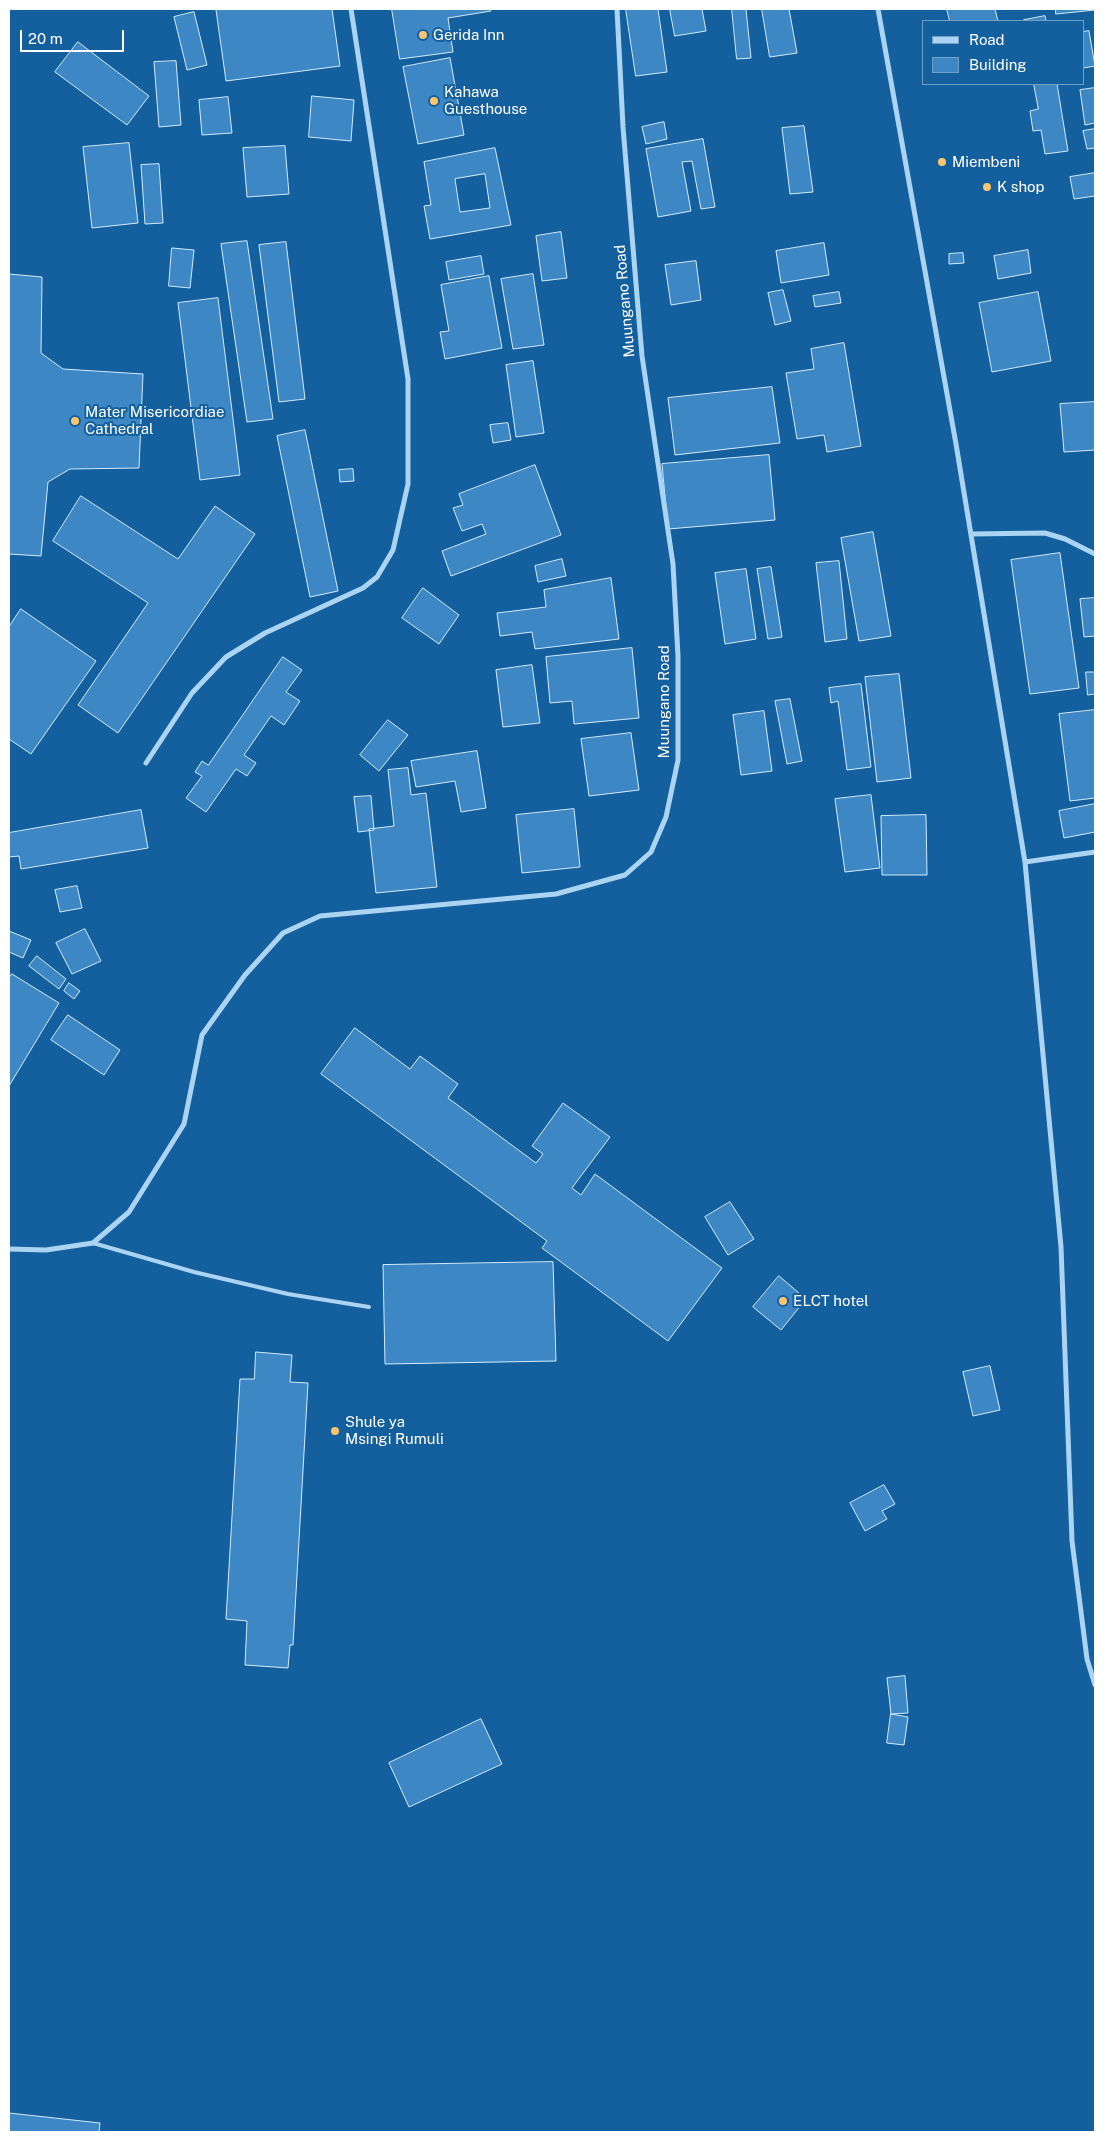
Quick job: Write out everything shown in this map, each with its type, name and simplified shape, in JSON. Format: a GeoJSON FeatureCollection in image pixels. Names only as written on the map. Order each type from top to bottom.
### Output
{"type":"FeatureCollection","features":[{"type":"Feature","properties":{"kind":"street"},"geometry":{"type":"LineString","coordinates":[[146,763],[192,693],[226,657],[265,633],[363,588],[377,577],[393,550],[408,484],[408,379],[352,9]]}},
{"type":"Feature","properties":{"kind":"street","name":"Muungano Road"},"geometry":{"type":"LineString","coordinates":[[93,1244],[129,1212],[184,1124],[202,1035],[245,975],[283,933],[320,916],[556,894],[625,876],[651,852],[666,818],[678,760],[678,656],[673,564],[642,356],[623,127],[617,9]]}},
{"type":"Feature","properties":{"kind":"street"},"geometry":{"type":"LineString","coordinates":[[878,9],[971,534],[1025,862],[1061,1247],[1072,1541],[1087,1659],[1095,1685]]}},
{"type":"Feature","properties":{"kind":"street"},"geometry":{"type":"LineString","coordinates":[[971,534],[1045,533],[1065,538],[1095,554]]}},
{"type":"Feature","properties":{"kind":"street"},"geometry":{"type":"LineString","coordinates":[[1025,862],[1095,852]]}},
{"type":"Feature","properties":{"kind":"street"},"geometry":{"type":"LineString","coordinates":[[9,1249],[46,1250],[93,1244]]}},
{"type":"Feature","properties":{"kind":"lane"},"geometry":{"type":"LineString","coordinates":[[93,1244],[194,1272],[288,1294],[369,1306]]}},
{"type":"Feature","properties":{"kind":"building"},"geometry":{"type":"Polygon","coordinates":[[[332,9],[340,66],[226,81],[216,10],[332,9]]]}},
{"type":"Feature","properties":{"kind":"building","name":"Gerida Inn"},"geometry":{"type":"Polygon","coordinates":[[[392,9],[490,9],[491,11],[448,18],[453,52],[400,59],[392,9]]]}},
{"type":"Feature","properties":{"kind":"building"},"geometry":{"type":"Polygon","coordinates":[[[626,9],[658,9],[667,72],[636,76],[626,9]]]}},
{"type":"Feature","properties":{"kind":"building"},"geometry":{"type":"Polygon","coordinates":[[[670,9],[702,9],[706,31],[675,36],[670,9]]]}},
{"type":"Feature","properties":{"kind":"building"},"geometry":{"type":"Polygon","coordinates":[[[732,9],[746,9],[751,58],[737,59],[732,9]]]}},
{"type":"Feature","properties":{"kind":"building"},"geometry":{"type":"Polygon","coordinates":[[[762,9],[789,9],[797,53],[770,57],[762,9]]]}},
{"type":"Feature","properties":{"kind":"building"},"geometry":{"type":"Polygon","coordinates":[[[947,9],[995,9],[998,20],[950,20],[947,9]]]}},
{"type":"Feature","properties":{"kind":"building"},"geometry":{"type":"Polygon","coordinates":[[[1056,9],[1095,9],[1095,10],[1056,14],[1056,9]]]}},
{"type":"Feature","properties":{"kind":"building"},"geometry":{"type":"Polygon","coordinates":[[[194,12],[207,65],[187,70],[174,17],[194,12]]]}},
{"type":"Feature","properties":{"kind":"building"},"geometry":{"type":"Polygon","coordinates":[[[1045,16],[1046,20],[1024,20],[1045,16]]]}},
{"type":"Feature","properties":{"kind":"building"},"geometry":{"type":"Polygon","coordinates":[[[1089,31],[1095,66],[1084,68],[1084,32],[1089,31]]]}},
{"type":"Feature","properties":{"kind":"building"},"geometry":{"type":"Polygon","coordinates":[[[78,42],[149,96],[127,125],[55,72],[78,42]]]}},
{"type":"Feature","properties":{"kind":"building","name":"Kahawa Guesthouse"},"geometry":{"type":"Polygon","coordinates":[[[450,58],[464,135],[418,144],[403,67],[450,58]]]}},
{"type":"Feature","properties":{"kind":"building"},"geometry":{"type":"Polygon","coordinates":[[[176,61],[181,125],[159,127],[154,62],[176,61]]]}},
{"type":"Feature","properties":{"kind":"building"},"geometry":{"type":"Polygon","coordinates":[[[1034,85],[1057,85],[1068,151],[1045,154],[1041,130],[1033,131],[1030,111],[1038,109],[1034,85]]]}},
{"type":"Feature","properties":{"kind":"building"},"geometry":{"type":"Polygon","coordinates":[[[1095,88],[1095,123],[1085,125],[1080,90],[1095,88]]]}},
{"type":"Feature","properties":{"kind":"building"},"geometry":{"type":"Polygon","coordinates":[[[312,96],[354,100],[351,141],[309,137],[312,96]]]}},
{"type":"Feature","properties":{"kind":"building"},"geometry":{"type":"Polygon","coordinates":[[[228,97],[232,133],[202,135],[199,100],[228,97]]]}},
{"type":"Feature","properties":{"kind":"building"},"geometry":{"type":"Polygon","coordinates":[[[664,122],[667,139],[646,144],[642,127],[664,122]]]}},
{"type":"Feature","properties":{"kind":"building"},"geometry":{"type":"Polygon","coordinates":[[[804,126],[813,192],[790,194],[782,128],[804,126]]]}},
{"type":"Feature","properties":{"kind":"building"},"geometry":{"type":"Polygon","coordinates":[[[1095,129],[1095,148],[1087,149],[1083,131],[1095,129]]]}},
{"type":"Feature","properties":{"kind":"building"},"geometry":{"type":"Polygon","coordinates":[[[703,139],[715,207],[701,209],[692,161],[682,162],[691,211],[658,217],[646,149],[703,139]]]}},
{"type":"Feature","properties":{"kind":"building"},"geometry":{"type":"Polygon","coordinates":[[[129,143],[138,223],[92,228],[83,147],[129,143]]]}},
{"type":"Feature","properties":{"kind":"building"},"geometry":{"type":"Polygon","coordinates":[[[285,146],[289,194],[247,197],[243,148],[285,146]]]}},
{"type":"Feature","properties":{"kind":"building"},"geometry":{"type":"Polygon","coordinates":[[[495,148],[511,225],[430,239],[424,206],[431,205],[424,162],[495,148]],[[485,174],[455,179],[460,212],[490,208],[485,174]]]}},
{"type":"Feature","properties":{"kind":"building"},"geometry":{"type":"Polygon","coordinates":[[[159,164],[163,223],[145,224],[141,165],[159,164]]]}},
{"type":"Feature","properties":{"kind":"building"},"geometry":{"type":"Polygon","coordinates":[[[1095,173],[1095,196],[1074,199],[1070,177],[1095,173]]]}},
{"type":"Feature","properties":{"kind":"building"},"geometry":{"type":"Polygon","coordinates":[[[561,232],[567,278],[542,281],[536,236],[561,232]]]}},
{"type":"Feature","properties":{"kind":"building"},"geometry":{"type":"Polygon","coordinates":[[[247,241],[273,419],[247,422],[221,244],[247,241]]]}},
{"type":"Feature","properties":{"kind":"building"},"geometry":{"type":"Polygon","coordinates":[[[286,242],[305,399],[279,402],[259,245],[286,242]]]}},
{"type":"Feature","properties":{"kind":"building"},"geometry":{"type":"Polygon","coordinates":[[[824,243],[829,275],[781,283],[776,251],[824,243]]]}},
{"type":"Feature","properties":{"kind":"building"},"geometry":{"type":"Polygon","coordinates":[[[172,248],[194,250],[190,288],[169,286],[172,248]]]}},
{"type":"Feature","properties":{"kind":"building"},"geometry":{"type":"Polygon","coordinates":[[[1028,250],[1031,273],[998,279],[994,256],[1028,250]]]}},
{"type":"Feature","properties":{"kind":"building"},"geometry":{"type":"Polygon","coordinates":[[[963,253],[964,263],[949,264],[949,254],[963,253]]]}},
{"type":"Feature","properties":{"kind":"building"},"geometry":{"type":"Polygon","coordinates":[[[481,256],[484,274],[449,280],[446,262],[481,256]]]}},
{"type":"Feature","properties":{"kind":"building"},"geometry":{"type":"Polygon","coordinates":[[[696,261],[701,300],[671,305],[665,265],[696,261]]]}},
{"type":"Feature","properties":{"kind":"building","name":"Mater Misericordiae Cathedral"},"geometry":{"type":"Polygon","coordinates":[[[9,274],[42,277],[41,353],[63,369],[143,374],[139,468],[70,469],[48,482],[41,556],[9,554],[9,274]]]}},
{"type":"Feature","properties":{"kind":"building"},"geometry":{"type":"Polygon","coordinates":[[[533,274],[544,345],[513,349],[501,279],[533,274]]]}},
{"type":"Feature","properties":{"kind":"building"},"geometry":{"type":"Polygon","coordinates":[[[489,276],[502,348],[445,359],[440,332],[449,331],[441,285],[489,276]]]}},
{"type":"Feature","properties":{"kind":"building"},"geometry":{"type":"Polygon","coordinates":[[[783,290],[791,321],[775,325],[768,293],[783,290]]]}},
{"type":"Feature","properties":{"kind":"building"},"geometry":{"type":"Polygon","coordinates":[[[839,292],[841,303],[815,307],[813,296],[839,292]]]}},
{"type":"Feature","properties":{"kind":"building"},"geometry":{"type":"Polygon","coordinates":[[[1038,292],[1051,361],[992,372],[979,303],[1038,292]]]}},
{"type":"Feature","properties":{"kind":"building"},"geometry":{"type":"Polygon","coordinates":[[[218,298],[240,475],[200,480],[178,303],[218,298]]]}},
{"type":"Feature","properties":{"kind":"building"},"geometry":{"type":"Polygon","coordinates":[[[844,343],[861,446],[827,452],[824,435],[797,439],[786,373],[814,369],[811,349],[844,343]]]}},
{"type":"Feature","properties":{"kind":"building"},"geometry":{"type":"Polygon","coordinates":[[[533,361],[544,433],[516,437],[506,365],[533,361]]]}},
{"type":"Feature","properties":{"kind":"building"},"geometry":{"type":"Polygon","coordinates":[[[772,387],[780,443],[675,455],[668,398],[772,387]]]}},
{"type":"Feature","properties":{"kind":"building"},"geometry":{"type":"Polygon","coordinates":[[[1095,402],[1095,450],[1064,452],[1060,404],[1095,402]]]}},
{"type":"Feature","properties":{"kind":"building"},"geometry":{"type":"Polygon","coordinates":[[[508,423],[511,440],[493,443],[490,425],[508,423]]]}},
{"type":"Feature","properties":{"kind":"building"},"geometry":{"type":"Polygon","coordinates":[[[305,430],[338,591],[310,597],[277,436],[305,430]]]}},
{"type":"Feature","properties":{"kind":"building"},"geometry":{"type":"Polygon","coordinates":[[[769,455],[775,520],[668,529],[662,464],[769,455]]]}},
{"type":"Feature","properties":{"kind":"building"},"geometry":{"type":"Polygon","coordinates":[[[535,465],[561,535],[451,576],[442,551],[486,534],[482,524],[462,531],[453,508],[463,505],[459,494],[535,465]]]}},
{"type":"Feature","properties":{"kind":"building"},"geometry":{"type":"Polygon","coordinates":[[[353,469],[354,481],[340,482],[339,470],[353,469]]]}},
{"type":"Feature","properties":{"kind":"building"},"geometry":{"type":"Polygon","coordinates":[[[81,496],[178,559],[215,506],[255,534],[118,733],[78,705],[148,603],[53,541],[81,496]]]}},
{"type":"Feature","properties":{"kind":"building"},"geometry":{"type":"Polygon","coordinates":[[[873,532],[891,636],[859,641],[841,538],[873,532]]]}},
{"type":"Feature","properties":{"kind":"building"},"geometry":{"type":"Polygon","coordinates":[[[1060,553],[1079,688],[1030,694],[1011,560],[1060,553]]]}},
{"type":"Feature","properties":{"kind":"building"},"geometry":{"type":"Polygon","coordinates":[[[562,559],[566,576],[538,582],[535,566],[562,559]]]}},
{"type":"Feature","properties":{"kind":"building"},"geometry":{"type":"Polygon","coordinates":[[[839,561],[847,639],[825,642],[816,563],[839,561]]]}},
{"type":"Feature","properties":{"kind":"building"},"geometry":{"type":"Polygon","coordinates":[[[771,567],[782,637],[768,639],[757,569],[771,567]]]}},
{"type":"Feature","properties":{"kind":"building"},"geometry":{"type":"Polygon","coordinates":[[[746,569],[756,639],[725,644],[715,573],[746,569]]]}},
{"type":"Feature","properties":{"kind":"building"},"geometry":{"type":"Polygon","coordinates":[[[611,578],[619,639],[535,649],[532,632],[500,636],[497,613],[546,607],[544,590],[611,578]]]}},
{"type":"Feature","properties":{"kind":"building"},"geometry":{"type":"Polygon","coordinates":[[[423,588],[459,615],[439,644],[402,618],[423,588]]]}},
{"type":"Feature","properties":{"kind":"building"},"geometry":{"type":"Polygon","coordinates":[[[1095,598],[1095,636],[1084,637],[1080,599],[1095,598]]]}},
{"type":"Feature","properties":{"kind":"building"},"geometry":{"type":"Polygon","coordinates":[[[21,609],[96,661],[31,754],[9,739],[9,627],[21,609]]]}},
{"type":"Feature","properties":{"kind":"building"},"geometry":{"type":"Polygon","coordinates":[[[632,648],[639,718],[574,724],[572,701],[550,703],[546,657],[632,648]]]}},
{"type":"Feature","properties":{"kind":"building"},"geometry":{"type":"Polygon","coordinates":[[[283,657],[302,670],[286,692],[300,701],[284,725],[271,716],[244,755],[256,763],[247,776],[236,769],[206,812],[186,798],[202,776],[195,772],[202,761],[208,765],[283,657]]]}},
{"type":"Feature","properties":{"kind":"building"},"geometry":{"type":"Polygon","coordinates":[[[532,665],[540,723],[503,727],[496,670],[532,665]]]}},
{"type":"Feature","properties":{"kind":"building"},"geometry":{"type":"Polygon","coordinates":[[[1086,672],[1095,672],[1095,694],[1088,695],[1086,672]]]}},
{"type":"Feature","properties":{"kind":"building"},"geometry":{"type":"Polygon","coordinates":[[[899,674],[911,778],[877,782],[865,677],[899,674]]]}},
{"type":"Feature","properties":{"kind":"building"},"geometry":{"type":"Polygon","coordinates":[[[861,684],[871,767],[847,770],[838,701],[831,703],[829,688],[861,684]]]}},
{"type":"Feature","properties":{"kind":"building"},"geometry":{"type":"Polygon","coordinates":[[[790,699],[802,761],[787,764],[775,701],[790,699]]]}},
{"type":"Feature","properties":{"kind":"building"},"geometry":{"type":"Polygon","coordinates":[[[1095,710],[1095,798],[1070,801],[1059,714],[1095,710]]]}},
{"type":"Feature","properties":{"kind":"building"},"geometry":{"type":"Polygon","coordinates":[[[764,711],[772,771],[741,775],[733,715],[764,711]]]}},
{"type":"Feature","properties":{"kind":"building"},"geometry":{"type":"Polygon","coordinates":[[[388,720],[408,735],[379,771],[360,755],[388,720]]]}},
{"type":"Feature","properties":{"kind":"building"},"geometry":{"type":"Polygon","coordinates":[[[631,733],[639,790],[589,796],[581,739],[631,733]]]}},
{"type":"Feature","properties":{"kind":"building"},"geometry":{"type":"Polygon","coordinates":[[[477,751],[486,808],[461,812],[455,781],[416,787],[411,761],[477,751]]]}},
{"type":"Feature","properties":{"kind":"building"},"geometry":{"type":"Polygon","coordinates":[[[408,768],[411,795],[426,793],[437,887],[376,893],[369,829],[394,826],[388,770],[408,768]]]}},
{"type":"Feature","properties":{"kind":"building"},"geometry":{"type":"Polygon","coordinates":[[[871,795],[880,868],[845,872],[835,799],[871,795]]]}},
{"type":"Feature","properties":{"kind":"building"},"geometry":{"type":"Polygon","coordinates":[[[371,796],[374,830],[358,832],[354,797],[371,796]]]}},
{"type":"Feature","properties":{"kind":"building"},"geometry":{"type":"Polygon","coordinates":[[[1095,804],[1095,832],[1064,838],[1059,811],[1095,804]]]}},
{"type":"Feature","properties":{"kind":"building"},"geometry":{"type":"Polygon","coordinates":[[[574,809],[580,867],[522,873],[516,815],[574,809]]]}},
{"type":"Feature","properties":{"kind":"building"},"geometry":{"type":"Polygon","coordinates":[[[141,810],[148,848],[21,869],[19,856],[9,857],[9,833],[141,810]]]}},
{"type":"Feature","properties":{"kind":"building"},"geometry":{"type":"Polygon","coordinates":[[[926,815],[927,875],[882,875],[881,816],[926,815]]]}},
{"type":"Feature","properties":{"kind":"building"},"geometry":{"type":"Polygon","coordinates":[[[77,886],[82,908],[60,912],[55,890],[77,886]]]}},
{"type":"Feature","properties":{"kind":"building"},"geometry":{"type":"Polygon","coordinates":[[[85,929],[101,961],[72,974],[56,943],[85,929]]]}},
{"type":"Feature","properties":{"kind":"building"},"geometry":{"type":"Polygon","coordinates":[[[9,931],[31,940],[23,958],[9,952],[9,931]]]}},
{"type":"Feature","properties":{"kind":"building"},"geometry":{"type":"Polygon","coordinates":[[[37,956],[66,979],[59,989],[29,966],[37,956]]]}},
{"type":"Feature","properties":{"kind":"building"},"geometry":{"type":"Polygon","coordinates":[[[12,974],[59,1003],[9,1086],[9,978],[12,974]]]}},
{"type":"Feature","properties":{"kind":"building"},"geometry":{"type":"Polygon","coordinates":[[[69,983],[80,991],[74,999],[64,991],[69,983]]]}},
{"type":"Feature","properties":{"kind":"building"},"geometry":{"type":"Polygon","coordinates":[[[68,1015],[120,1050],[104,1075],[51,1040],[68,1015]]]}},
{"type":"Feature","properties":{"kind":"building"},"geometry":{"type":"Polygon","coordinates":[[[355,1028],[410,1069],[420,1056],[458,1084],[448,1098],[536,1163],[543,1154],[532,1146],[563,1103],[610,1137],[572,1188],[581,1195],[595,1174],[722,1268],[668,1341],[542,1248],[547,1241],[321,1074],[355,1028]]]}},
{"type":"Feature","properties":{"kind":"building"},"geometry":{"type":"Polygon","coordinates":[[[730,1202],[754,1239],[728,1255],[705,1217],[730,1202]]]}},
{"type":"Feature","properties":{"kind":"building"},"geometry":{"type":"Polygon","coordinates":[[[553,1262],[556,1361],[385,1364],[383,1265],[553,1262]]]}},
{"type":"Feature","properties":{"kind":"building"},"geometry":{"type":"Polygon","coordinates":[[[779,1276],[806,1299],[781,1330],[753,1307],[779,1276]]]}},
{"type":"Feature","properties":{"kind":"building"},"geometry":{"type":"Polygon","coordinates":[[[256,1352],[292,1355],[290,1382],[308,1383],[293,1645],[290,1645],[288,1668],[245,1665],[247,1621],[226,1619],[240,1379],[254,1379],[256,1352]]]}},
{"type":"Feature","properties":{"kind":"building"},"geometry":{"type":"Polygon","coordinates":[[[990,1366],[1000,1410],[973,1416],[963,1372],[990,1366]]]}},
{"type":"Feature","properties":{"kind":"building"},"geometry":{"type":"Polygon","coordinates":[[[884,1485],[895,1504],[882,1511],[887,1519],[865,1531],[850,1503],[884,1485]]]}},
{"type":"Feature","properties":{"kind":"building"},"geometry":{"type":"Polygon","coordinates":[[[905,1676],[908,1713],[891,1714],[887,1678],[905,1676]]]}},
{"type":"Feature","properties":{"kind":"building"},"geometry":{"type":"Polygon","coordinates":[[[891,1714],[908,1717],[904,1745],[887,1743],[891,1714]]]}},
{"type":"Feature","properties":{"kind":"building"},"geometry":{"type":"Polygon","coordinates":[[[481,1719],[502,1764],[409,1807],[389,1763],[481,1719]]]}},
{"type":"Feature","properties":{"kind":"building"},"geometry":{"type":"Polygon","coordinates":[[[9,2113],[100,2123],[99,2132],[9,2132],[9,2113]]]}},
{"type":"Feature","properties":{"kind":"place","name":"Gerida Inn"},"geometry":{"type":"Point","coordinates":[423,35]}},
{"type":"Feature","properties":{"kind":"place","name":"Kahawa Guesthouse"},"geometry":{"type":"Point","coordinates":[434,101]}},
{"type":"Feature","properties":{"kind":"place","name":"Miembeni"},"geometry":{"type":"Point","coordinates":[942,162]}},
{"type":"Feature","properties":{"kind":"place","name":"K shop"},"geometry":{"type":"Point","coordinates":[987,187]}},
{"type":"Feature","properties":{"kind":"place","name":"Mater Misericordiae Cathedral"},"geometry":{"type":"Point","coordinates":[75,421]}},
{"type":"Feature","properties":{"kind":"place","name":"ELCT hotel"},"geometry":{"type":"Point","coordinates":[783,1301]}},
{"type":"Feature","properties":{"kind":"place","name":"Shule ya Msingi Rumuli"},"geometry":{"type":"Point","coordinates":[335,1431]}}]}
